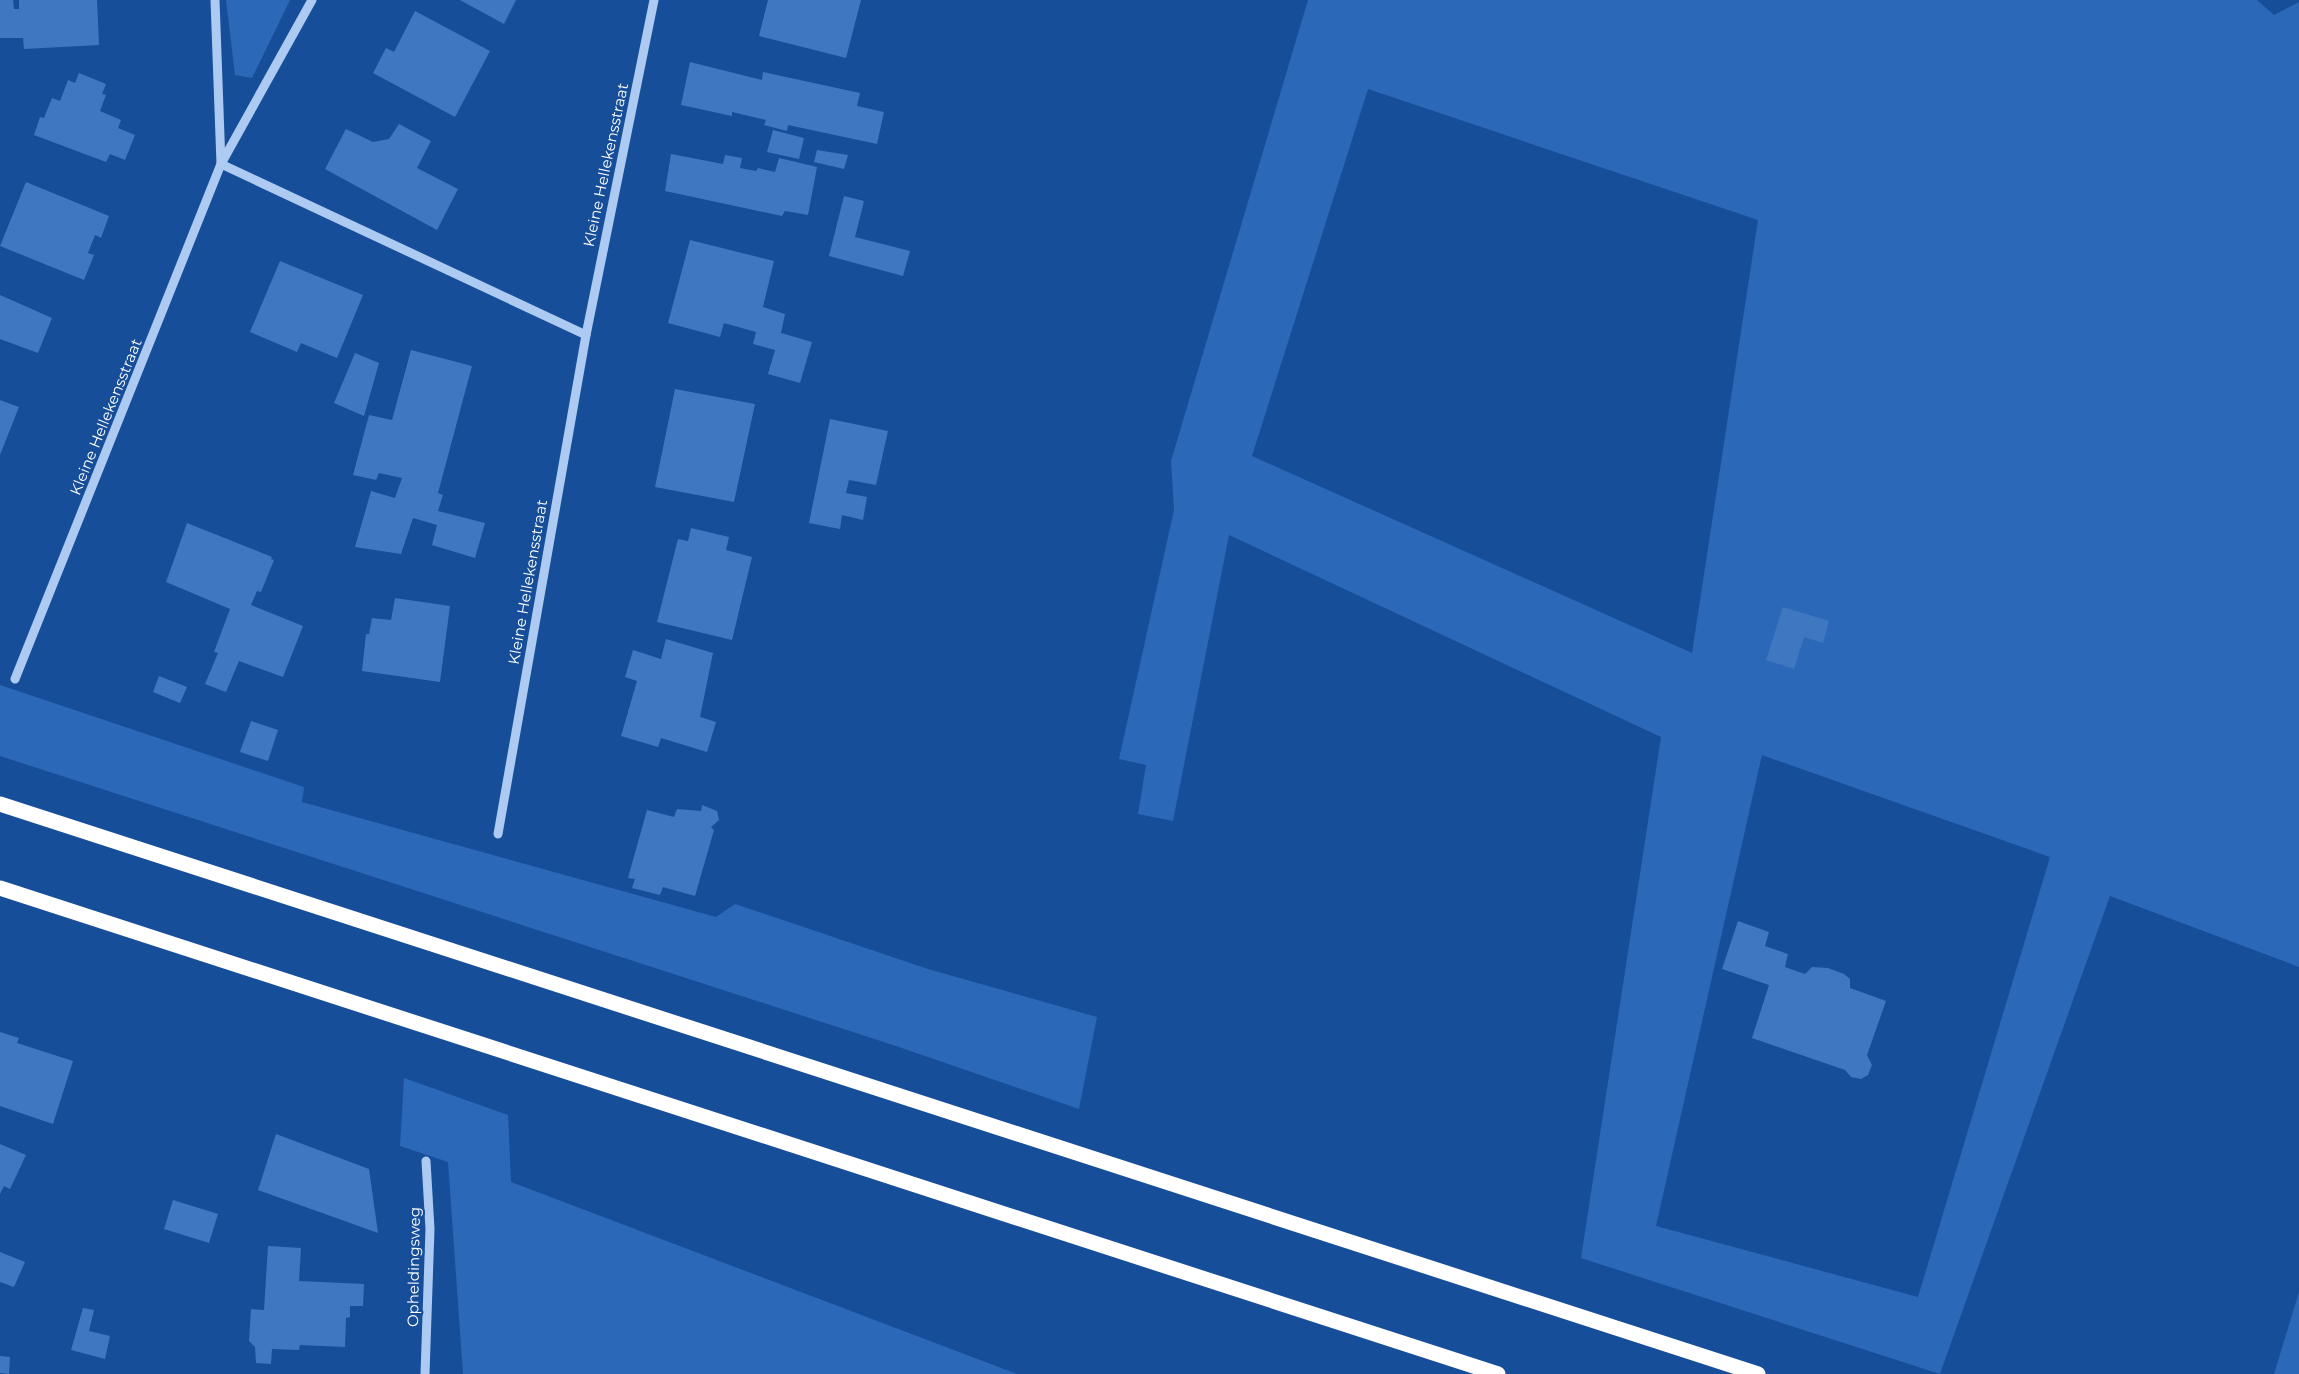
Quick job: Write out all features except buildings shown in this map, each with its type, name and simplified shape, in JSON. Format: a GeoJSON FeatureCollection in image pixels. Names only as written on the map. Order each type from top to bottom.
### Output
{"type":"FeatureCollection","features":[{"type":"Feature","properties":{"kind":"highway"},"geometry":{"type":"LineString","coordinates":[[0,804],[1758,1374]]}},
{"type":"Feature","properties":{"kind":"highway"},"geometry":{"type":"LineString","coordinates":[[0,888],[1498,1374]]}},
{"type":"Feature","properties":{"kind":"street","name":"Kleine Hellekensstraat"},"geometry":{"type":"LineString","coordinates":[[215,0],[221,164]]}},
{"type":"Feature","properties":{"kind":"street","name":"Kleine Hellekensstraat"},"geometry":{"type":"LineString","coordinates":[[15,679],[221,164],[312,0]]}},
{"type":"Feature","properties":{"kind":"street","name":"Kleine Hellekensstraat"},"geometry":{"type":"LineString","coordinates":[[498,834],[586,335],[654,0]]}},
{"type":"Feature","properties":{"kind":"street"},"geometry":{"type":"LineString","coordinates":[[221,164],[586,335]]}},
{"type":"Feature","properties":{"kind":"street","name":"Opheldingsweg"},"geometry":{"type":"LineString","coordinates":[[425,1374],[430,1228],[426,1161]]}},
{"type":"Feature","properties":{"kind":"shaded area"},"geometry":{"type":"Polygon","coordinates":[[[226,0],[290,0],[252,78],[235,75],[226,0]]]}},
{"type":"Feature","properties":{"kind":"shaded area"},"geometry":{"type":"Polygon","coordinates":[[[1308,0],[2257,0],[2274,15],[2299,2],[2299,967],[2110,896],[1940,1374],[1581,1258],[1661,737],[1229,535],[1173,821],[1138,814],[1146,765],[1119,759],[1174,510],[1171,461],[1308,0]],[[1368,89],[1252,456],[1692,653],[1758,220],[1368,89]],[[1762,755],[1656,1226],[1918,1297],[2050,857],[1762,755]]]}},
{"type":"Feature","properties":{"kind":"shaded area"},"geometry":{"type":"Polygon","coordinates":[[[0,685],[304,787],[302,802],[716,917],[735,904],[928,969],[1097,1017],[1079,1109],[893,1045],[0,756],[0,685]]]}},
{"type":"Feature","properties":{"kind":"shaded area"},"geometry":{"type":"Polygon","coordinates":[[[404,1078],[508,1115],[511,1182],[1017,1374],[463,1374],[448,1162],[400,1146],[404,1078]]]}},
{"type":"Feature","properties":{"kind":"shaded area"},"geometry":{"type":"Polygon","coordinates":[[[2299,1292],[2299,1374],[2274,1374],[2299,1292]]]}}]}
